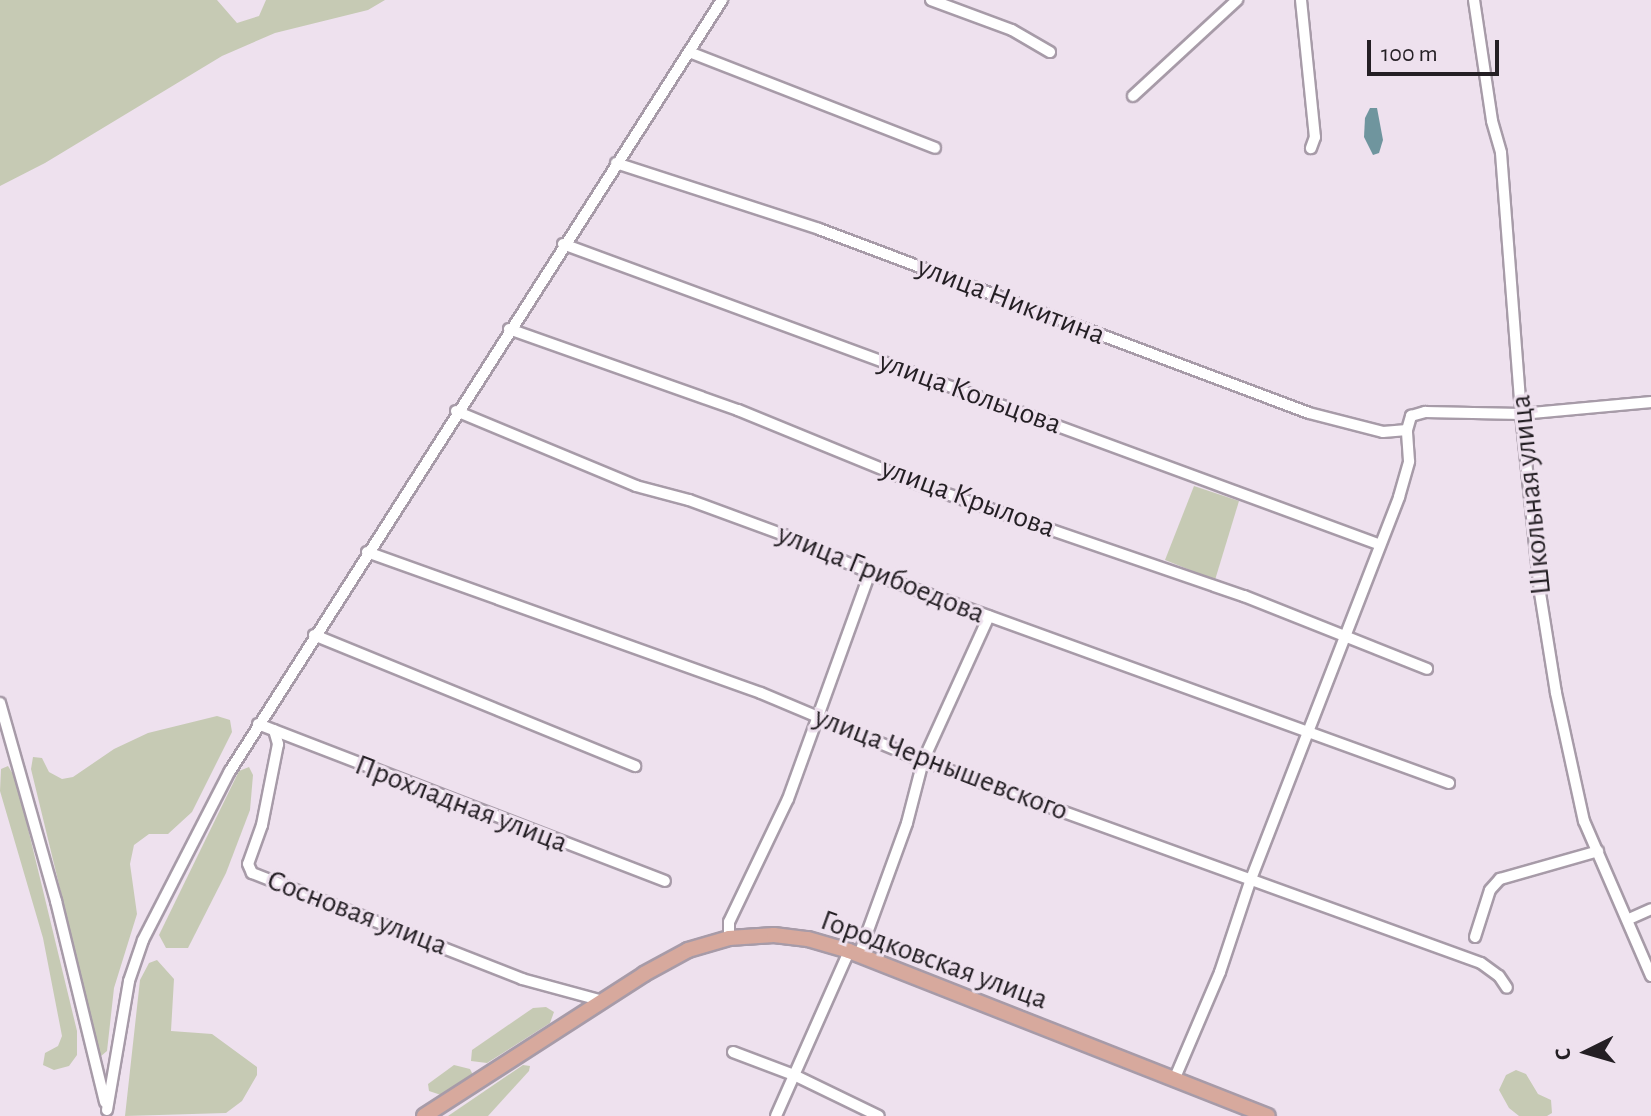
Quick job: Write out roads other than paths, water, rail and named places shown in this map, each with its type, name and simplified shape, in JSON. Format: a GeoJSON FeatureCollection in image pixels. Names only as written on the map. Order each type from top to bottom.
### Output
{"type":"FeatureCollection","features":[{"type":"Feature","properties":{"kind":"main road","name":"Городковская улица"},"geometry":{"type":"LineString","coordinates":[[424,1116],[688,950],[729,938],[774,935],[808,939],[854,953],[1268,1116]]}},
{"type":"Feature","properties":{"kind":"street"},"geometry":{"type":"LineString","coordinates":[[107,1113],[120,1021],[143,940],[180,862],[258,724],[722,0]]}},
{"type":"Feature","properties":{"kind":"street"},"geometry":{"type":"LineString","coordinates":[[931,0],[1012,30],[1050,52]]}},
{"type":"Feature","properties":{"kind":"street"},"geometry":{"type":"LineString","coordinates":[[1133,96],[1237,0]]}},
{"type":"Feature","properties":{"kind":"street"},"geometry":{"type":"LineString","coordinates":[[1301,0],[1315,137],[1311,148]]}},
{"type":"Feature","properties":{"kind":"street","name":"Школьная улица"},"geometry":{"type":"LineString","coordinates":[[1474,0],[1501,153],[1521,414],[1540,593],[1556,693],[1575,789],[1651,976]]}},
{"type":"Feature","properties":{"kind":"street"},"geometry":{"type":"LineString","coordinates":[[689,52],[935,148]]}},
{"type":"Feature","properties":{"kind":"street","name":"улица Никитина"},"geometry":{"type":"LineString","coordinates":[[616,163],[819,229],[1309,413],[1383,432],[1407,430]]}},
{"type":"Feature","properties":{"kind":"street","name":"улица Кольцова"},"geometry":{"type":"LineString","coordinates":[[563,244],[1378,544]]}},
{"type":"Feature","properties":{"kind":"street","name":"улица Крылова"},"geometry":{"type":"LineString","coordinates":[[509,329],[738,410],[918,484],[1244,596],[1427,669]]}},
{"type":"Feature","properties":{"kind":"street"},"geometry":{"type":"LineString","coordinates":[[1174,1080],[1220,972],[1251,879],[1378,544],[1399,497],[1409,461],[1407,430],[1411,416],[1425,412],[1521,414],[1651,402]]}},
{"type":"Feature","properties":{"kind":"street","name":"улица Грибоедова"},"geometry":{"type":"LineString","coordinates":[[456,411],[587,467],[771,530],[870,573],[1449,783]]}},
{"type":"Feature","properties":{"kind":"street","name":"улица Чернышевского"},"geometry":{"type":"LineString","coordinates":[[367,552],[817,716],[923,761],[1481,963],[1499,976],[1507,988]]}},
{"type":"Feature","properties":{"kind":"street"},"geometry":{"type":"LineString","coordinates":[[729,938],[729,922],[788,799],[870,573]]}},
{"type":"Feature","properties":{"kind":"street"},"geometry":{"type":"LineString","coordinates":[[776,1116],[854,953],[907,823],[923,761],[989,616]]}},
{"type":"Feature","properties":{"kind":"street"},"geometry":{"type":"LineString","coordinates":[[314,635],[635,766]]}},
{"type":"Feature","properties":{"kind":"street"},"geometry":{"type":"LineString","coordinates":[[0,703],[56,901],[107,1113]]}},
{"type":"Feature","properties":{"kind":"street","name":"Прохладная улица"},"geometry":{"type":"LineString","coordinates":[[258,724],[665,881]]}},
{"type":"Feature","properties":{"kind":"street","name":"Сосновая улица"},"geometry":{"type":"LineString","coordinates":[[274,730],[278,744],[262,825],[248,864],[252,873],[522,979],[603,1001]]}},
{"type":"Feature","properties":{"kind":"street"},"geometry":{"type":"LineString","coordinates":[[1475,937],[1490,890],[1500,879],[1598,851]]}},
{"type":"Feature","properties":{"kind":"street"},"geometry":{"type":"LineString","coordinates":[[1629,919],[1651,909]]}},
{"type":"Feature","properties":{"kind":"street"},"geometry":{"type":"LineString","coordinates":[[733,1052],[794,1075],[879,1116]]}},
{"type":"Feature","properties":{"kind":"water"},"geometry":{"type":"Polygon","coordinates":[[[1370,108],[1377,108],[1383,140],[1379,153],[1373,155],[1364,137],[1365,118],[1370,108]]]}}]}
